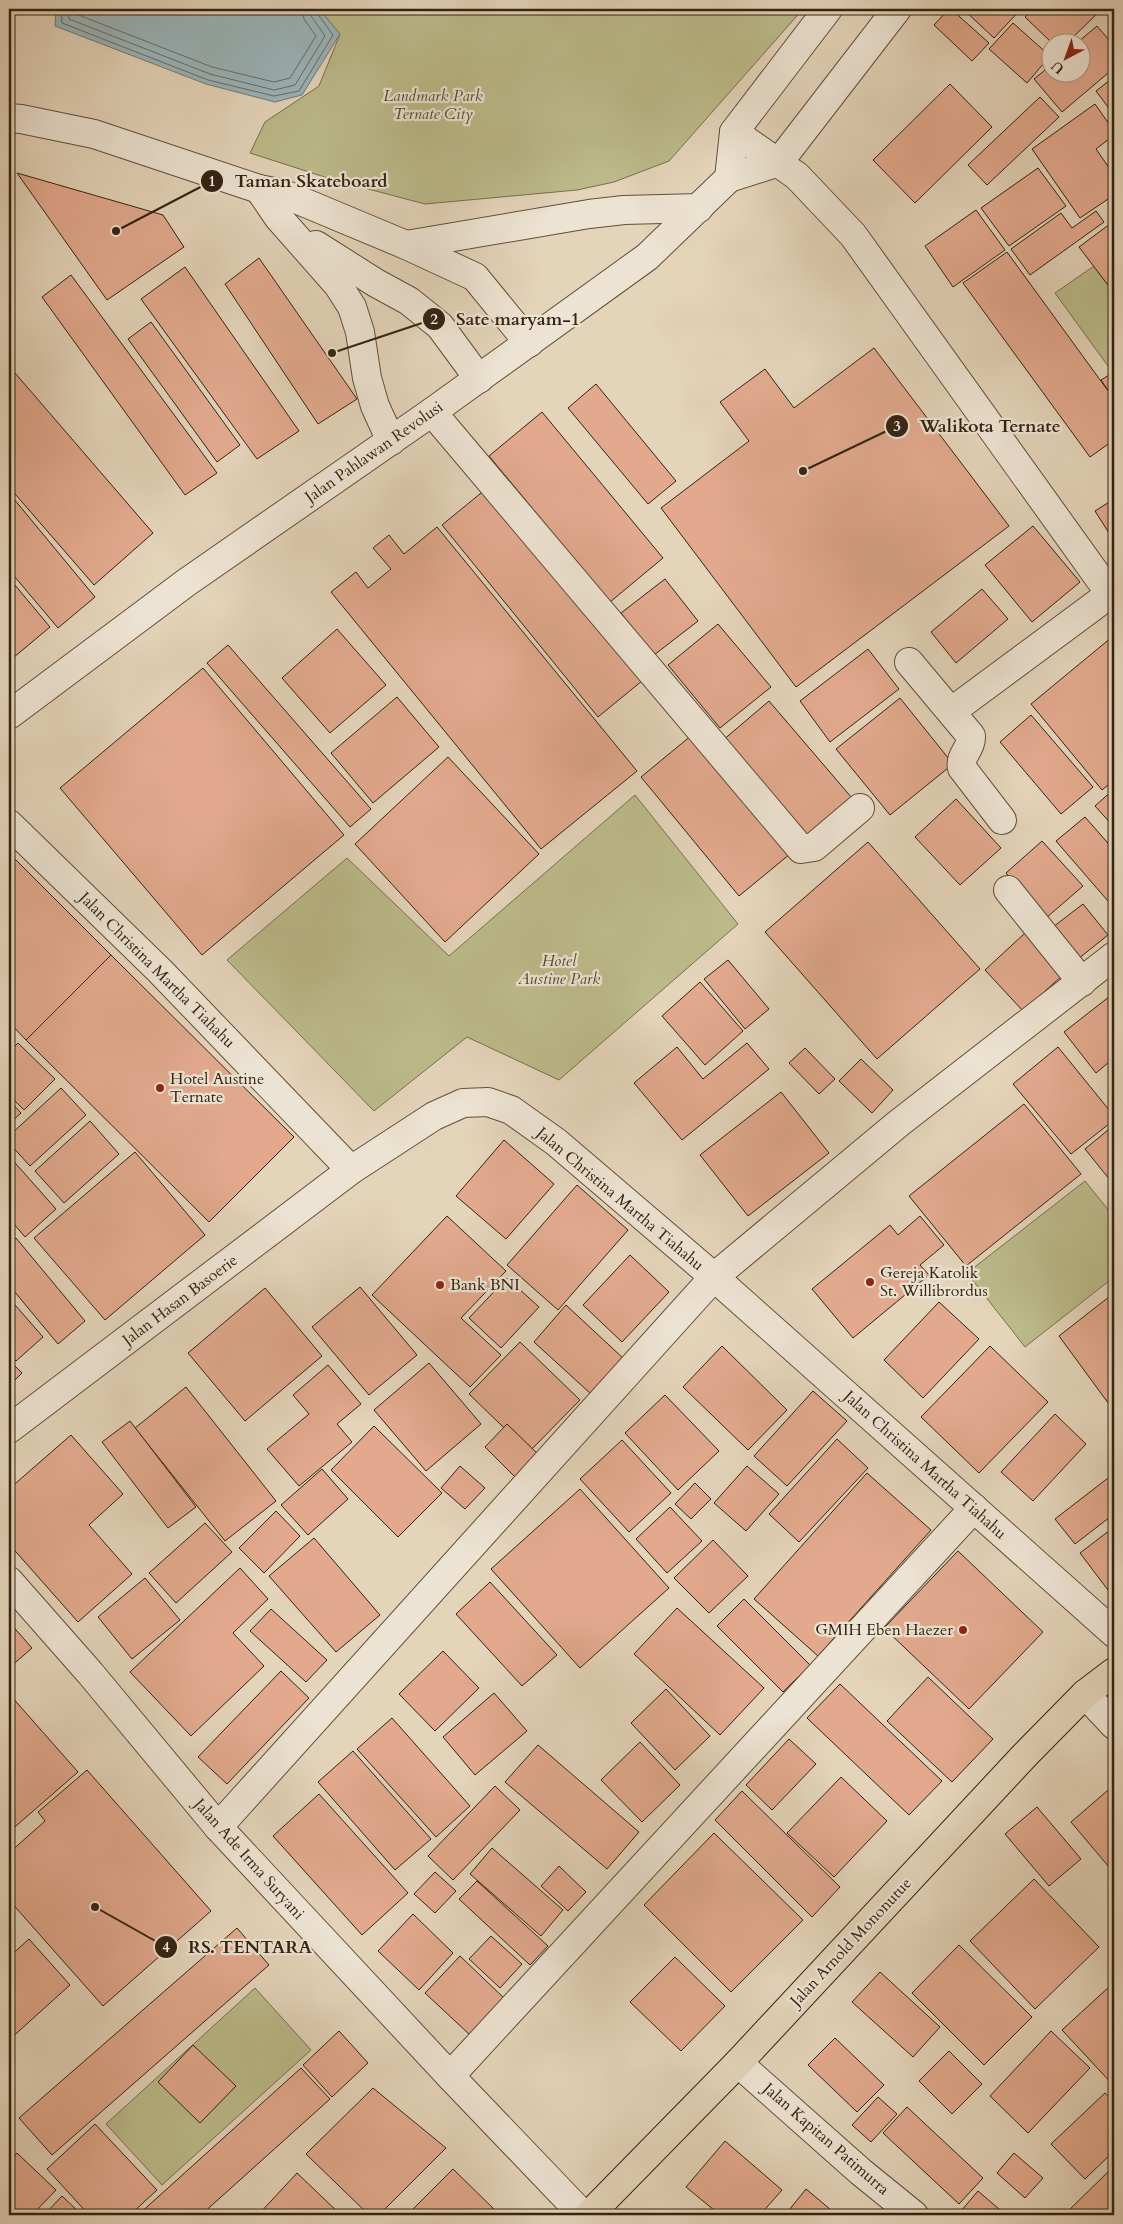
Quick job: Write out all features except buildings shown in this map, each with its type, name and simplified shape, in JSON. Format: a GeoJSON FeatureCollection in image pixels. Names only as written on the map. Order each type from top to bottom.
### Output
{"type":"FeatureCollection","features":[{"type":"Feature","properties":{"kind":"highway","name":"Jalan Arnold Mononutue"},"geometry":{"type":"LineString","coordinates":[[589,2215],[738,2063],[1024,1755],[1085,1694],[1114,1672]]}},
{"type":"Feature","properties":{"kind":"street"},"geometry":{"type":"LineString","coordinates":[[729,178],[734,132],[828,9]]}},
{"type":"Feature","properties":{"kind":"street"},"geometry":{"type":"LineString","coordinates":[[779,162],[898,9]]}},
{"type":"Feature","properties":{"kind":"street"},"geometry":{"type":"LineString","coordinates":[[9,118],[94,134],[259,189],[284,194],[406,245],[475,277],[529,343]]}},
{"type":"Feature","properties":{"kind":"street"},"geometry":{"type":"LineString","coordinates":[[734,132],[779,162],[796,176],[853,235],[1112,596],[952,711]]}},
{"type":"Feature","properties":{"kind":"street","name":"Jalan Pahlawan Revolusi"},"geometry":{"type":"LineString","coordinates":[[9,715],[187,582],[479,379],[647,257],[729,178],[779,162]]}},
{"type":"Feature","properties":{"kind":"street"},"geometry":{"type":"LineString","coordinates":[[259,189],[278,217],[338,285],[352,308],[360,332],[367,378],[375,406],[390,440]]}},
{"type":"Feature","properties":{"kind":"street"},"geometry":{"type":"LineString","coordinates":[[406,245],[598,213],[624,210],[699,208]]}},
{"type":"Feature","properties":{"kind":"street"},"geometry":{"type":"LineString","coordinates":[[278,217],[329,254],[409,302],[440,326],[479,379]]}},
{"type":"Feature","properties":{"kind":"street"},"geometry":{"type":"LineString","coordinates":[[432,412],[801,849],[814,847],[860,808]]}},
{"type":"Feature","properties":{"kind":"street"},"geometry":{"type":"LineString","coordinates":[[909,662],[971,736],[971,742],[963,758],[962,768],[1002,820]]}},
{"type":"Feature","properties":{"kind":"street","name":"Jalan Christina Martha Tiahahu"},"geometry":{"type":"LineString","coordinates":[[9,824],[160,971],[351,1170],[434,1116],[463,1104],[488,1102],[511,1110],[556,1142],[714,1277],[1114,1633]]}},
{"type":"Feature","properties":{"kind":"street"},"geometry":{"type":"LineString","coordinates":[[1008,890],[1082,982]]}},
{"type":"Feature","properties":{"kind":"street"},"geometry":{"type":"LineString","coordinates":[[218,1827],[714,1277],[899,1123],[1114,956]]}},
{"type":"Feature","properties":{"kind":"street","name":"Jalan Hasan Basoerie"},"geometry":{"type":"LineString","coordinates":[[9,1429],[351,1170]]}},
{"type":"Feature","properties":{"kind":"street"},"geometry":{"type":"LineString","coordinates":[[450,2076],[974,1508]]}},
{"type":"Feature","properties":{"kind":"street","name":"Jalan Ade Irma Suryani"},"geometry":{"type":"LineString","coordinates":[[9,1581],[90,1673],[218,1827],[450,2076],[583,2215]]}},
{"type":"Feature","properties":{"kind":"street"},"geometry":{"type":"LineString","coordinates":[[1085,1694],[1114,1725]]}},
{"type":"Feature","properties":{"kind":"street","name":"Jalan Kapitan Patimurra"},"geometry":{"type":"LineString","coordinates":[[738,2063],[861,2172],[914,2215]]}},
{"type":"Feature","properties":{"kind":"green space","name":"Landmark Park Ternate City"},"geometry":{"type":"Polygon","coordinates":[[[319,9],[803,9],[669,161],[614,182],[577,190],[425,204],[334,180],[250,153],[265,122],[319,86],[340,34],[319,9]]]}},
{"type":"Feature","properties":{"kind":"green space"},"geometry":{"type":"Polygon","coordinates":[[[1094,266],[1114,293],[1113,373],[1055,293],[1094,266]]]}},
{"type":"Feature","properties":{"kind":"green space","name":"Hotel Austine Park"},"geometry":{"type":"Polygon","coordinates":[[[635,795],[738,924],[559,1080],[467,1037],[374,1111],[227,960],[347,858],[449,956],[635,795]]]}},
{"type":"Feature","properties":{"kind":"green space"},"geometry":{"type":"Polygon","coordinates":[[[1085,1181],[1114,1217],[1114,1277],[1025,1347],[967,1273],[1085,1181]]]}},
{"type":"Feature","properties":{"kind":"green space"},"geometry":{"type":"Polygon","coordinates":[[[255,1988],[311,2050],[162,2185],[106,2124],[255,1988]]]}},
{"type":"Feature","properties":{"kind":"water"},"geometry":{"type":"Polygon","coordinates":[[[56,9],[319,9],[340,34],[302,95],[275,102],[206,84],[55,26],[56,9]]]}},
{"type":"Feature","properties":{"kind":"place","name":"Taman Skateboard"},"geometry":{"type":"Point","coordinates":[116,231]}},
{"type":"Feature","properties":{"kind":"place","name":"Sate maryam-1"},"geometry":{"type":"Point","coordinates":[332,353]}},
{"type":"Feature","properties":{"kind":"place","name":"Walikota Ternate"},"geometry":{"type":"Point","coordinates":[803,471]}},
{"type":"Feature","properties":{"kind":"place","name":"Hotel Austine Ternate"},"geometry":{"type":"Point","coordinates":[160,1088]}},
{"type":"Feature","properties":{"kind":"place","name":"Gereja Katolik St. Willibrordus"},"geometry":{"type":"Point","coordinates":[870,1282]}},
{"type":"Feature","properties":{"kind":"place","name":"Bank BNI"},"geometry":{"type":"Point","coordinates":[440,1285]}},
{"type":"Feature","properties":{"kind":"place","name":"GMIH Eben Haezer"},"geometry":{"type":"Point","coordinates":[963,1630]}},
{"type":"Feature","properties":{"kind":"place","name":"RS. TENTARA"},"geometry":{"type":"Point","coordinates":[95,1907]}}]}
